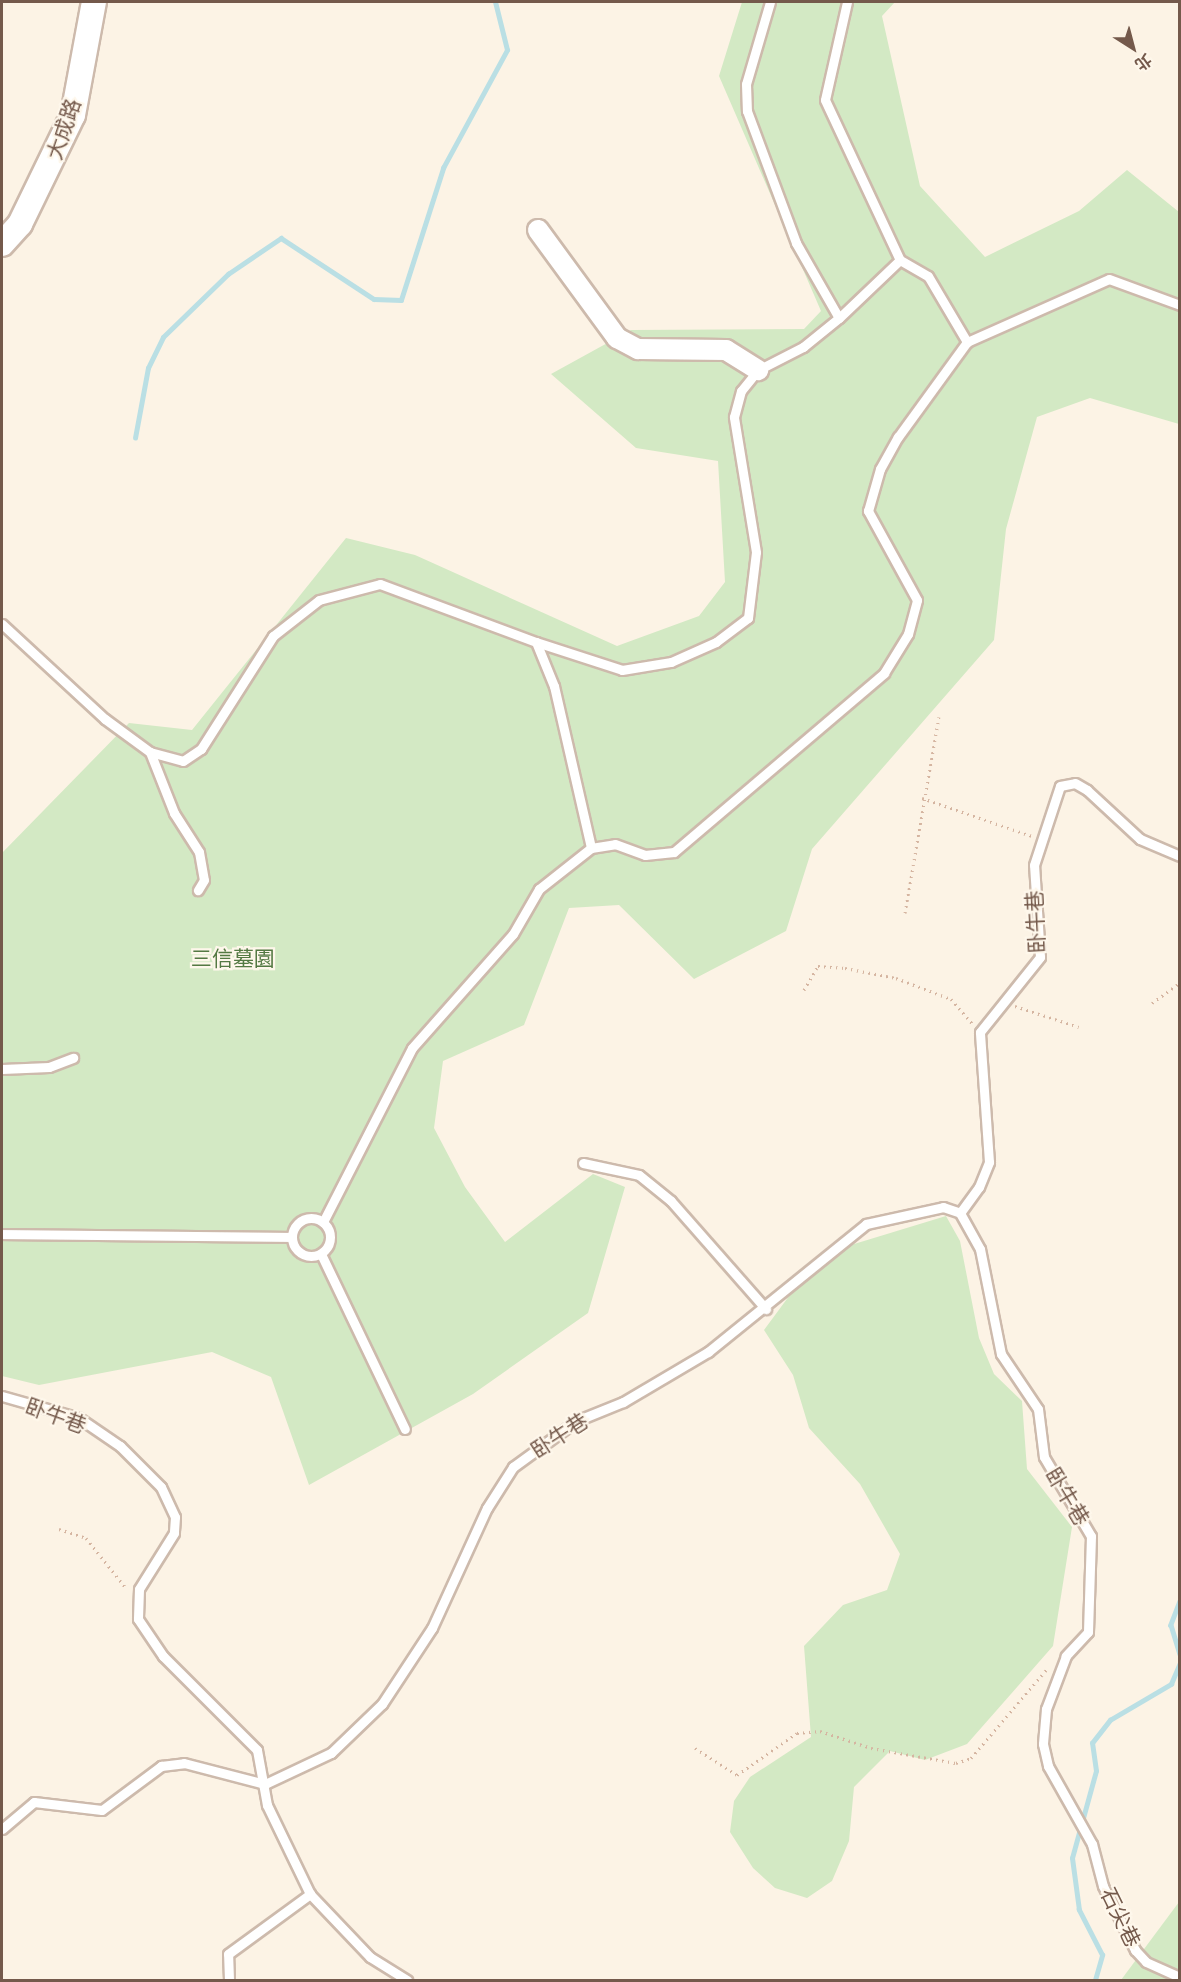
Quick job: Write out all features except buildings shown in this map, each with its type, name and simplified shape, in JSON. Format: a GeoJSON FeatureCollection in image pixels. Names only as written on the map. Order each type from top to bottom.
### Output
{"type":"FeatureCollection","features":[{"type":"Feature","properties":{"kind":"street","name":"大成路"},"geometry":{"type":"LineString","coordinates":[[2,244],[20,224],[72,115],[94,2]]}},
{"type":"Feature","properties":{"kind":"street"},"geometry":{"type":"LineString","coordinates":[[538,230],[618,338],[638,349],[726,350],[758,370]]}},
{"type":"Feature","properties":{"kind":"lane"},"geometry":{"type":"LineString","coordinates":[[771,2],[746,84],[747,111],[796,243],[839,318]]}},
{"type":"Feature","properties":{"kind":"lane"},"geometry":{"type":"LineString","coordinates":[[847,2],[825,100],[900,260],[928,276],[967,342]]}},
{"type":"Feature","properties":{"kind":"lane"},"geometry":{"type":"LineString","coordinates":[[2,624],[105,719],[150,752],[183,761],[201,749],[273,636],[319,600],[380,584],[536,642],[622,670],[671,663],[716,642],[748,618],[756,552],[734,417],[741,391],[758,370],[803,347],[839,318],[900,260]]}},
{"type":"Feature","properties":{"kind":"lane"},"geometry":{"type":"LineString","coordinates":[[323,1222],[412,1048],[513,934],[539,889],[591,848],[615,844],[645,855],[674,852],[884,673],[908,634],[917,600],[868,511],[889,453],[967,342],[1108,279],[1179,305]]}},
{"type":"Feature","properties":{"kind":"lane"},"geometry":{"type":"LineString","coordinates":[[536,642],[554,686],[591,848]]}},
{"type":"Feature","properties":{"kind":"lane"},"geometry":{"type":"LineString","coordinates":[[150,752],[174,813],[199,852],[204,880],[198,890]]}},
{"type":"Feature","properties":{"kind":"lane","name":"卧牛巷"},"geometry":{"type":"LineString","coordinates":[[980,1032],[1005,1004],[1040,957],[1032,895],[1042,840],[1060,786],[1075,783],[1140,839],[1179,856]]}},
{"type":"Feature","properties":{"kind":"lane"},"geometry":{"type":"LineString","coordinates":[[960,1213],[980,1187],[988,1162],[980,1032]]}},
{"type":"Feature","properties":{"kind":"lane"},"geometry":{"type":"LineString","coordinates":[[2,1069],[49,1067],[73,1058]]}},
{"type":"Feature","properties":{"kind":"lane"},"geometry":{"type":"LineString","coordinates":[[583,1163],[639,1175],[671,1201],[766,1309]]}},
{"type":"Feature","properties":{"kind":"lane","name":"卧牛巷"},"geometry":{"type":"LineString","coordinates":[[266,1784],[331,1753],[382,1704],[432,1628],[487,1508],[513,1467],[576,1421],[623,1402],[708,1352],[766,1309],[866,1224],[943,1207],[960,1213],[980,1249],[1000,1354],[1038,1409],[1044,1457],[1091,1536],[1088,1632],[1066,1656],[1046,1708],[1043,1744],[1072,1816]]}},
{"type":"Feature","properties":{"kind":"lane"},"geometry":{"type":"LineString","coordinates":[[291,1237],[302,1220],[323,1222]]}},
{"type":"Feature","properties":{"kind":"lane"},"geometry":{"type":"LineString","coordinates":[[321,1254],[330,1238],[323,1222]]}},
{"type":"Feature","properties":{"kind":"lane"},"geometry":{"type":"LineString","coordinates":[[2,1234],[291,1237]]}},
{"type":"Feature","properties":{"kind":"lane"},"geometry":{"type":"LineString","coordinates":[[291,1237],[301,1254],[321,1254]]}},
{"type":"Feature","properties":{"kind":"lane"},"geometry":{"type":"LineString","coordinates":[[321,1254],[405,1429]]}},
{"type":"Feature","properties":{"kind":"lane","name":"卧牛巷"},"geometry":{"type":"LineString","coordinates":[[2,1396],[79,1419],[120,1446],[161,1487],[175,1517],[174,1533],[136,1601]]}},
{"type":"Feature","properties":{"kind":"lane"},"geometry":{"type":"LineString","coordinates":[[136,1601],[138,1619],[162,1656],[257,1750],[266,1784],[267,1805],[310,1894],[370,1957],[407,1980]]}},
{"type":"Feature","properties":{"kind":"lane"},"geometry":{"type":"LineString","coordinates":[[2,1829],[34,1802],[102,1809],[161,1766],[184,1763],[266,1784]]}},
{"type":"Feature","properties":{"kind":"lane","name":"石尖巷"},"geometry":{"type":"LineString","coordinates":[[1072,1816],[1086,1836],[1102,1869],[1103,1886],[1135,1950],[1146,1962],[1179,1977]]}},
{"type":"Feature","properties":{"kind":"lane"},"geometry":{"type":"LineString","coordinates":[[229,1980],[228,1954],[310,1894]]}},
{"type":"Feature","properties":{"kind":"path"},"geometry":{"type":"LineString","coordinates":[[905,913],[922,798],[939,717]]}},
{"type":"Feature","properties":{"kind":"path"},"geometry":{"type":"LineString","coordinates":[[922,798],[1042,840]]}},
{"type":"Feature","properties":{"kind":"path"},"geometry":{"type":"LineString","coordinates":[[804,990],[818,966],[896,978],[951,999],[980,1032]]}},
{"type":"Feature","properties":{"kind":"path"},"geometry":{"type":"LineString","coordinates":[[1152,1003],[1179,983]]}},
{"type":"Feature","properties":{"kind":"path"},"geometry":{"type":"LineString","coordinates":[[1005,1004],[1039,1010],[1079,1027]]}},
{"type":"Feature","properties":{"kind":"path"},"geometry":{"type":"LineString","coordinates":[[59,1528],[86,1538],[136,1601]]}},
{"type":"Feature","properties":{"kind":"path"},"geometry":{"type":"LineString","coordinates":[[695,1748],[737,1775],[797,1733],[820,1731],[871,1748],[956,1763],[971,1758],[1044,1670],[1066,1656]]}},
{"type":"Feature","properties":{"kind":"green space","name":"三信墓園"},"geometry":{"type":"Polygon","coordinates":[[[742,2],[895,2],[882,16],[920,186],[985,257],[1079,211],[1127,170],[1179,212],[1179,424],[1090,398],[1037,417],[1006,529],[994,640],[812,849],[786,931],[694,979],[619,905],[569,908],[524,1025],[443,1061],[434,1128],[465,1187],[505,1242],[593,1174],[625,1187],[588,1313],[473,1394],[309,1485],[271,1377],[212,1352],[39,1385],[2,1376],[2,853],[129,723],[192,730],[346,538],[415,555],[617,646],[699,616],[725,582],[718,461],[636,448],[551,374],[631,330],[804,329],[821,311],[719,76],[742,2]]]}},
{"type":"Feature","properties":{"kind":"green space"},"geometry":{"type":"Polygon","coordinates":[[[946,1216],[960,1241],[979,1338],[994,1374],[1022,1401],[1027,1469],[1072,1527],[1053,1646],[967,1744],[925,1760],[890,1751],[854,1787],[849,1841],[832,1881],[807,1898],[775,1888],[753,1868],[730,1832],[734,1801],[750,1777],[811,1737],[804,1646],[843,1605],[887,1590],[900,1554],[860,1484],[809,1428],[793,1375],[764,1330],[795,1288],[841,1248],[946,1216]]]}},
{"type":"Feature","properties":{"kind":"green space"},"geometry":{"type":"Polygon","coordinates":[[[1179,1902],[1179,1980],[1121,1980],[1179,1902]]]}},
{"type":"Feature","properties":{"kind":"waterway"},"geometry":{"type":"LineString","coordinates":[[135,438],[148,368],[163,337],[228,274],[281,238],[374,299],[401,300],[443,168],[507,50],[495,2]]}},
{"type":"Feature","properties":{"kind":"waterway"},"geometry":{"type":"LineString","coordinates":[[1180,1601],[1171,1625],[1180,1654]]}},
{"type":"Feature","properties":{"kind":"waterway"},"geometry":{"type":"LineString","coordinates":[[1095,1980],[1102,1955],[1079,1910],[1072,1858],[1096,1771],[1092,1743],[1110,1720],[1171,1684],[1180,1663]]}}]}
